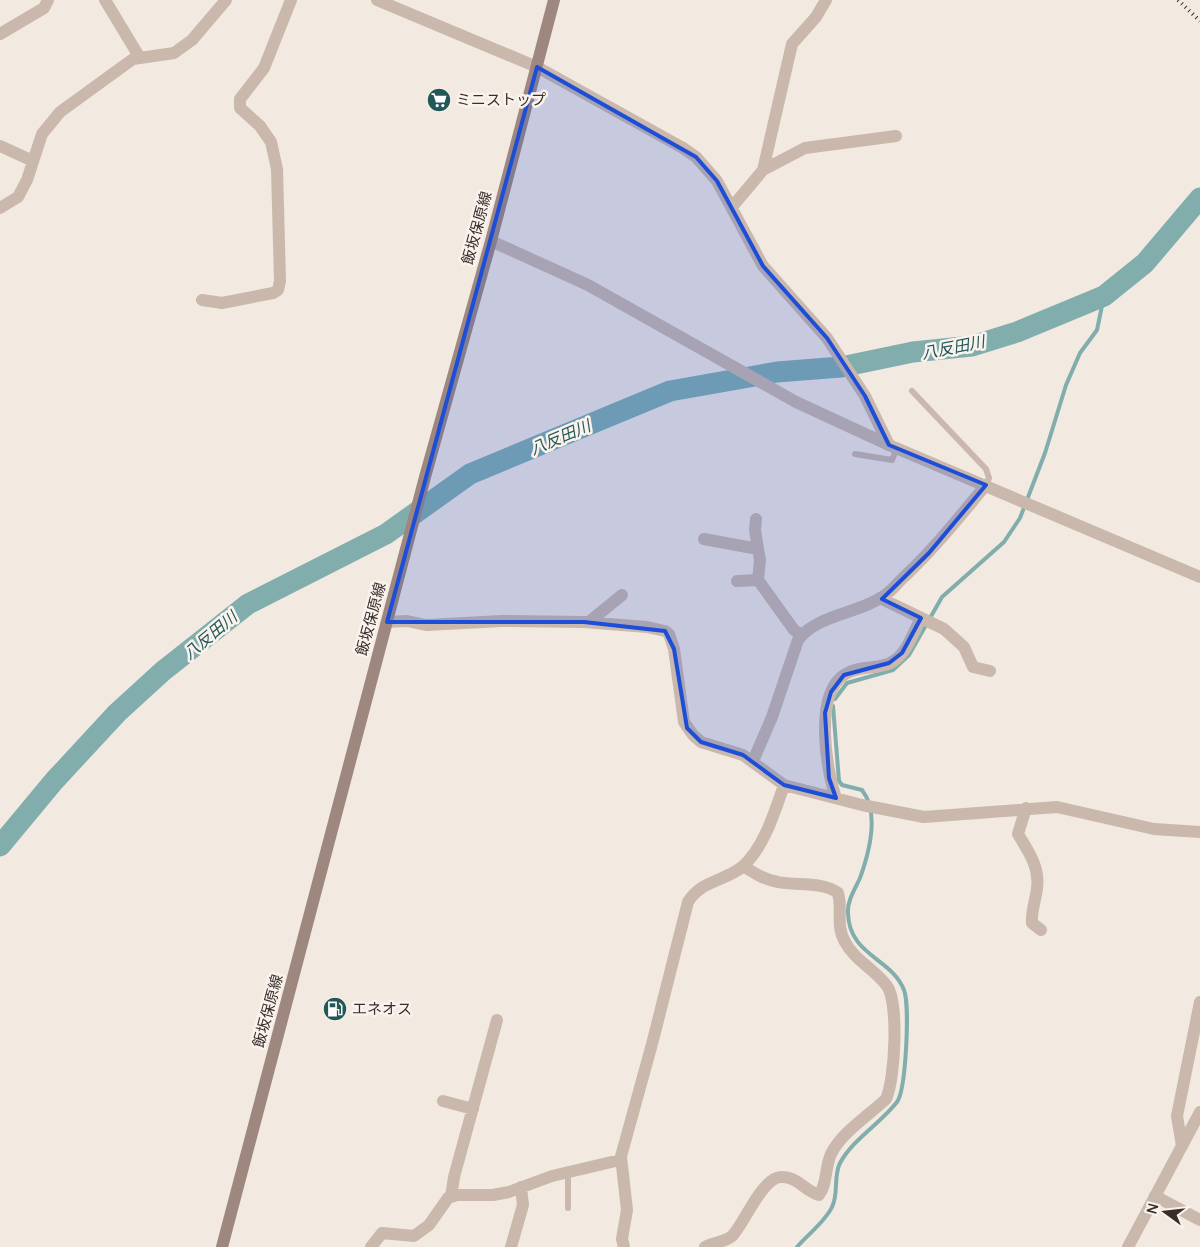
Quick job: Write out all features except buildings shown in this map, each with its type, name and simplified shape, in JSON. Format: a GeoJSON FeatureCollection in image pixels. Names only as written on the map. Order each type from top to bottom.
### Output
{"type":"FeatureCollection","features":[{"type":"Feature","properties":{"kind":"main road","name":"飯坂保原線"},"geometry":{"type":"LineString","coordinates":[[222,1247],[425,477],[491,240],[554,0]]}},
{"type":"Feature","properties":{"kind":"street"},"geometry":{"type":"LineString","coordinates":[[0,34],[44,8],[48,0]]}},
{"type":"Feature","properties":{"kind":"street"},"geometry":{"type":"LineString","coordinates":[[105,0],[140,58]]}},
{"type":"Feature","properties":{"kind":"street"},"geometry":{"type":"LineString","coordinates":[[0,208],[18,197],[27,180],[42,134],[60,112],[133,59],[174,53],[192,40],[226,0]]}},
{"type":"Feature","properties":{"kind":"street"},"geometry":{"type":"LineString","coordinates":[[202,300],[222,304],[273,293],[278,290],[280,281],[277,169],[271,142],[260,126],[240,108],[240,99],[264,68],[291,0]]}},
{"type":"Feature","properties":{"kind":"street"},"geometry":{"type":"LineString","coordinates":[[377,0],[537,67],[683,148],[709,170],[732,207],[763,266],[827,338],[865,396],[893,447]]}},
{"type":"Feature","properties":{"kind":"street"},"geometry":{"type":"LineString","coordinates":[[763,170],[792,44],[816,17],[826,0]]}},
{"type":"Feature","properties":{"kind":"street"},"geometry":{"type":"LineString","coordinates":[[732,207],[763,170],[805,148],[896,136]]}},
{"type":"Feature","properties":{"kind":"street"},"geometry":{"type":"LineString","coordinates":[[0,146],[33,160]]}},
{"type":"Feature","properties":{"kind":"street"},"geometry":{"type":"LineString","coordinates":[[491,240],[588,285],[796,402],[893,447],[1200,577]]}},
{"type":"Feature","properties":{"kind":"street"},"geometry":{"type":"LineString","coordinates":[[753,761],[802,635],[817,624],[871,604],[880,598],[929,553],[986,485]]}},
{"type":"Feature","properties":{"kind":"street"},"geometry":{"type":"LineString","coordinates":[[756,519],[755,530],[760,560],[758,580],[794,630],[802,635]]}},
{"type":"Feature","properties":{"kind":"street"},"geometry":{"type":"LineString","coordinates":[[704,539],[758,549]]}},
{"type":"Feature","properties":{"kind":"street"},"geometry":{"type":"LineString","coordinates":[[737,582],[758,580]]}},
{"type":"Feature","properties":{"kind":"street"},"geometry":{"type":"LineString","coordinates":[[589,622],[622,595]]}},
{"type":"Feature","properties":{"kind":"street"},"geometry":{"type":"LineString","coordinates":[[880,598],[944,629],[964,646],[973,667],[990,670]]}},
{"type":"Feature","properties":{"kind":"street"},"geometry":{"type":"LineString","coordinates":[[836,798],[828,772],[825,713],[829,696],[844,675],[861,668],[884,665],[895,660],[927,620]]}},
{"type":"Feature","properties":{"kind":"street"},"geometry":{"type":"LineString","coordinates":[[387,622],[407,621],[426,625],[502,621],[589,622],[647,627],[669,634],[674,649],[684,722],[688,728],[701,742],[733,751],[753,761],[784,785],[862,805],[924,817],[967,816],[1026,808],[1074,809],[1154,829],[1200,832]]}},
{"type":"Feature","properties":{"kind":"street"},"geometry":{"type":"LineString","coordinates":[[624,1247],[622,1239],[627,1210],[621,1157],[688,902],[697,890],[743,866],[759,844],[784,785]]}},
{"type":"Feature","properties":{"kind":"street"},"geometry":{"type":"LineString","coordinates":[[1026,808],[1018,834],[1036,869],[1038,885],[1032,913],[1032,923],[1041,930]]}},
{"type":"Feature","properties":{"kind":"street"},"geometry":{"type":"LineString","coordinates":[[705,1247],[733,1236],[760,1192],[780,1176],[796,1180],[810,1192],[819,1195],[822,1191],[826,1167],[835,1146],[886,1099],[893,1072],[893,999],[888,987],[855,956],[846,943],[838,920],[838,893],[834,890],[771,880],[759,876],[743,866]]}},
{"type":"Feature","properties":{"kind":"street"},"geometry":{"type":"LineString","coordinates":[[1182,1146],[1177,1116],[1200,1002]]}},
{"type":"Feature","properties":{"kind":"street"},"geometry":{"type":"LineString","coordinates":[[451,1197],[454,1177],[497,1020]]}},
{"type":"Feature","properties":{"kind":"street"},"geometry":{"type":"LineString","coordinates":[[443,1101],[473,1108]]}},
{"type":"Feature","properties":{"kind":"street"},"geometry":{"type":"LineString","coordinates":[[1128,1247],[1200,1112]]}},
{"type":"Feature","properties":{"kind":"street"},"geometry":{"type":"LineString","coordinates":[[371,1247],[382,1233],[414,1236],[429,1225],[442,1204],[451,1197],[492,1195],[568,1172],[620,1160],[621,1157]]}},
{"type":"Feature","properties":{"kind":"street"},"geometry":{"type":"LineString","coordinates":[[511,1247],[523,1205],[522,1187]]}},
{"type":"Feature","properties":{"kind":"street"},"geometry":{"type":"LineString","coordinates":[[1155,1196],[1200,1220]]}},
{"type":"Feature","properties":{"kind":"lane"},"geometry":{"type":"LineString","coordinates":[[912,391],[986,469],[989,478],[986,485]]}},
{"type":"Feature","properties":{"kind":"lane"},"geometry":{"type":"LineString","coordinates":[[855,454],[892,460],[893,447]]}},
{"type":"Feature","properties":{"kind":"lane"},"geometry":{"type":"LineString","coordinates":[[568,1172],[568,1208]]}},
{"type":"Feature","properties":{"kind":"highlighted area"},"geometry":{"type":"Polygon","coordinates":[[[537,67],[696,157],[717,181],[763,266],[827,338],[865,396],[889,445],[986,485],[929,553],[882,599],[921,618],[902,653],[889,663],[844,675],[831,692],[825,713],[829,778],[836,798],[784,785],[743,755],[701,742],[687,728],[674,649],[665,631],[584,622],[387,622],[537,67]]]}},
{"type":"Feature","properties":{"kind":"waterway","name":"八反田川"},"geometry":{"type":"LineString","coordinates":[[0,846],[54,781],[117,713],[163,671],[248,604],[386,534],[470,474],[670,391],[777,372],[841,367],[913,352],[972,346],[1017,332],[1104,296],[1145,263],[1200,198]]}},
{"type":"Feature","properties":{"kind":"waterway"},"geometry":{"type":"LineString","coordinates":[[835,699],[847,683],[893,670],[909,655],[942,597],[1004,542],[1020,518],[1045,453],[1066,385],[1080,353],[1097,330],[1104,296]]}},
{"type":"Feature","properties":{"kind":"waterway"},"geometry":{"type":"LineString","coordinates":[[797,1247],[821,1223],[832,1207],[838,1168],[846,1154],[897,1102],[903,1082],[905,1065],[907,1012],[904,990],[898,979],[855,939],[850,927],[849,904],[867,857],[872,821],[871,810],[862,790],[842,785],[839,781],[833,706]]}},
{"type":"Feature","properties":{"kind":"railway"},"geometry":{"type":"LineString","coordinates":[[1178,0],[1200,21]]}},
{"type":"Feature","properties":{"kind":"place","name":"ミニストップ"},"geometry":{"type":"Point","coordinates":[439,100]}},
{"type":"Feature","properties":{"kind":"place","name":"エネオス"},"geometry":{"type":"Point","coordinates":[335,1009]}}]}
